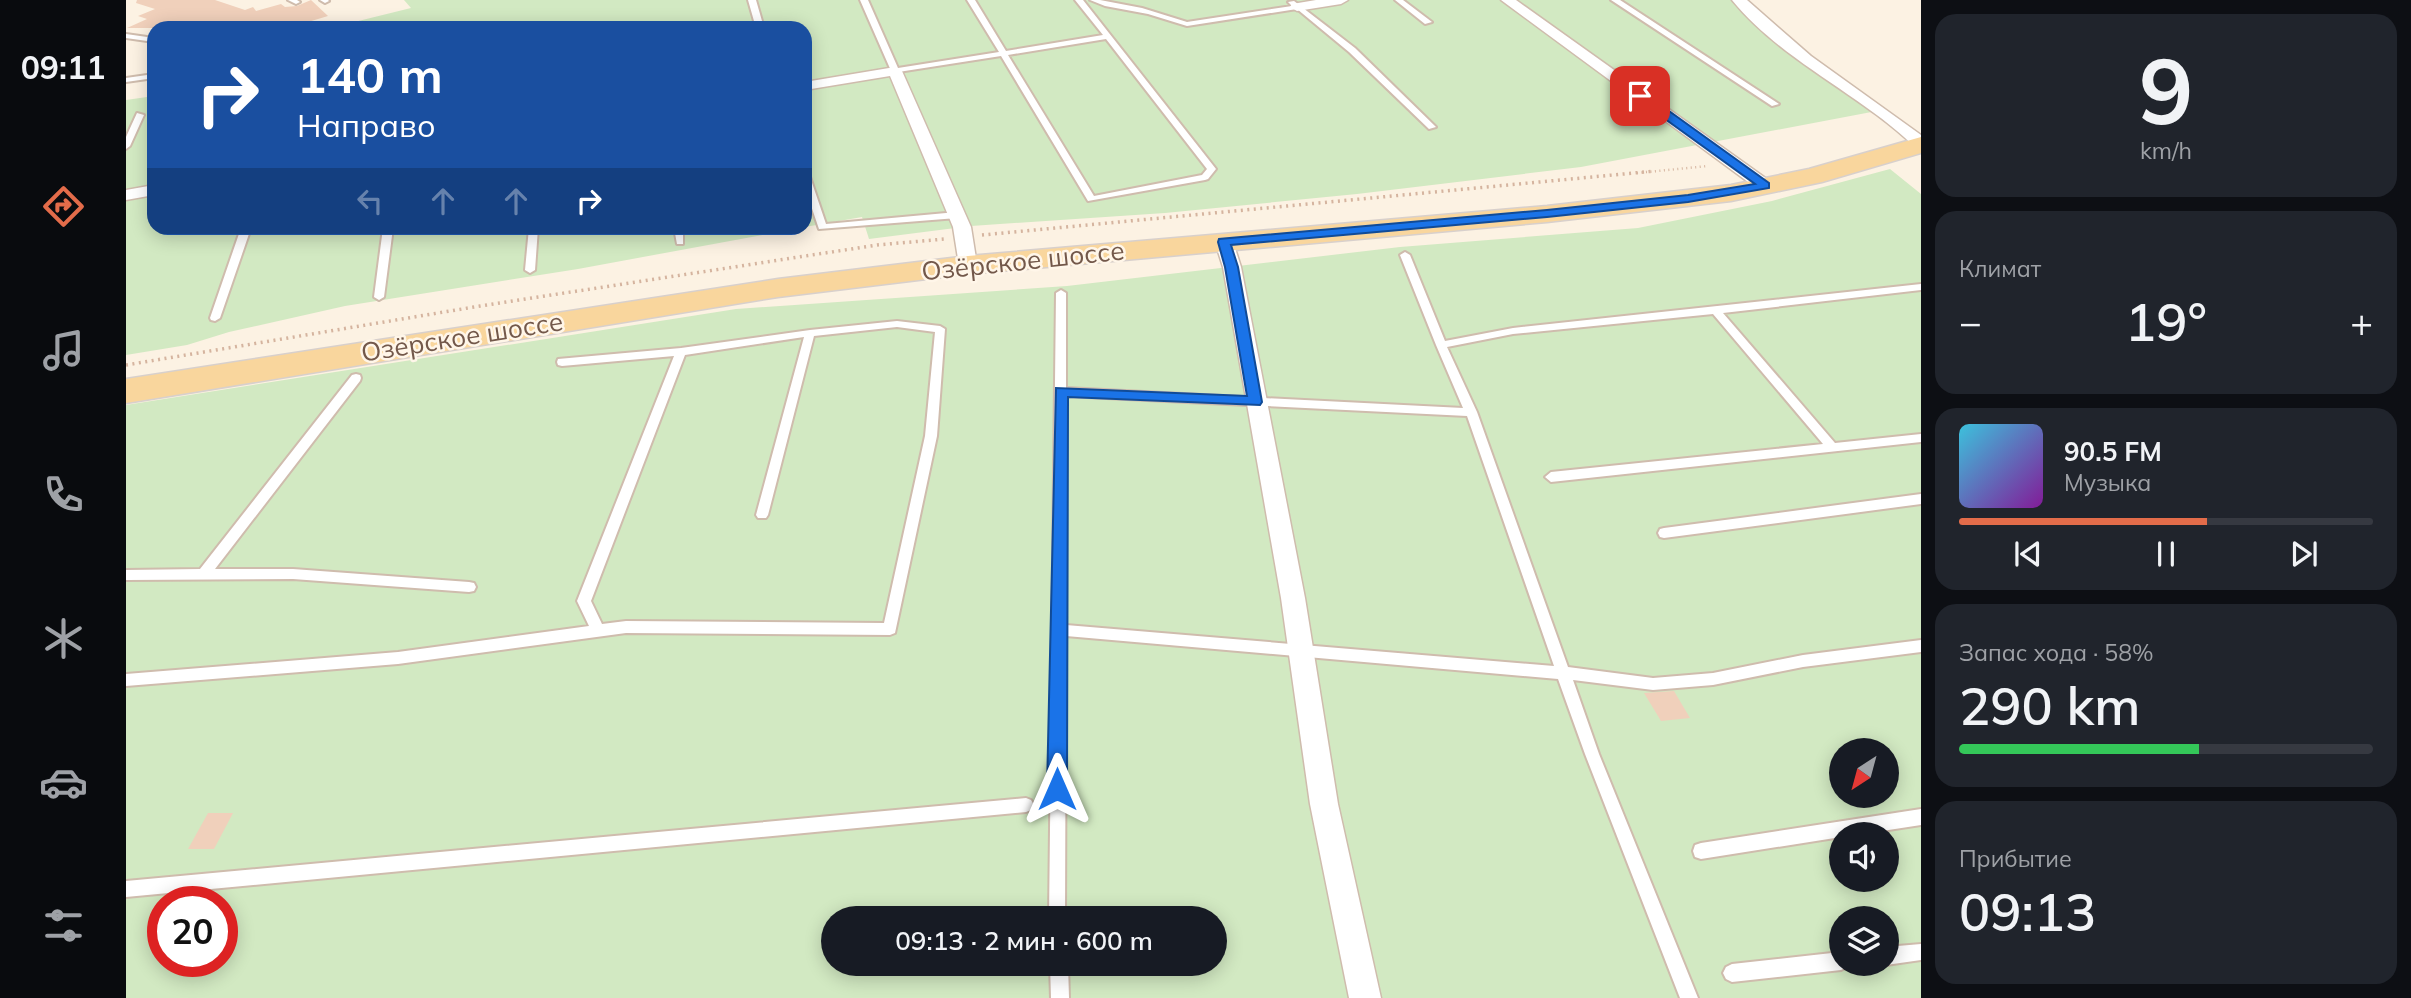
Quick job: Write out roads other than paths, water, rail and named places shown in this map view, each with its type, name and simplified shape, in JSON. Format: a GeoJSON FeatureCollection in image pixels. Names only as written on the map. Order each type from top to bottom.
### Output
{"type":"FeatureCollection","features":[{"type":"Feature","properties":{"kind":"main road","name":"Озёрское шоссе"},"geometry":{"type":"LineString","coordinates":[[126,391],[778,288],[968,265],[1547,214],[1688,198],[1813,176],[1921,145]]}},
{"type":"Feature","properties":{"kind":"street"},"geometry":{"type":"LineString","coordinates":[[1293,4],[1341,0]]}},
{"type":"Feature","properties":{"kind":"street"},"geometry":{"type":"LineString","coordinates":[[1508,0],[1765,186]]}},
{"type":"Feature","properties":{"kind":"street"},"geometry":{"type":"LineString","coordinates":[[1740,0],[1830,77],[1905,127],[1921,145]]}},
{"type":"Feature","properties":{"kind":"street"},"geometry":{"type":"LineString","coordinates":[[812,85],[895,71],[962,227],[968,265]]}},
{"type":"Feature","properties":{"kind":"street"},"geometry":{"type":"LineString","coordinates":[[126,195],[147,191]]}},
{"type":"Feature","properties":{"kind":"street"},"geometry":{"type":"LineString","coordinates":[[1224,242],[1232,267],[1301,650],[1324,804],[1365,998]]}},
{"type":"Feature","properties":{"kind":"lane"},"geometry":{"type":"LineString","coordinates":[[752,0],[758,21]]}},
{"type":"Feature","properties":{"kind":"lane"},"geometry":{"type":"LineString","coordinates":[[864,0],[895,71],[1107,37]]}},
{"type":"Feature","properties":{"kind":"lane"},"geometry":{"type":"LineString","coordinates":[[971,0],[1091,200],[1205,177],[1212,169],[1079,0]]}},
{"type":"Feature","properties":{"kind":"lane"},"geometry":{"type":"LineString","coordinates":[[1094,0],[1121,8],[1154,12],[1172,22],[1187,24],[1293,4],[1352,50],[1432,127]]}},
{"type":"Feature","properties":{"kind":"lane"},"geometry":{"type":"LineString","coordinates":[[1399,0],[1428,22]]}},
{"type":"Feature","properties":{"kind":"lane"},"geometry":{"type":"LineString","coordinates":[[1615,0],[1775,104]]}},
{"type":"Feature","properties":{"kind":"lane"},"geometry":{"type":"LineString","coordinates":[[126,36],[147,39]]}},
{"type":"Feature","properties":{"kind":"lane"},"geometry":{"type":"LineString","coordinates":[[126,80],[147,77]]}},
{"type":"Feature","properties":{"kind":"lane"},"geometry":{"type":"LineString","coordinates":[[126,146],[140,114]]}},
{"type":"Feature","properties":{"kind":"lane"},"geometry":{"type":"LineString","coordinates":[[812,196],[822,227],[957,215]]}},
{"type":"Feature","properties":{"kind":"lane"},"geometry":{"type":"LineString","coordinates":[[215,318],[244,235]]}},
{"type":"Feature","properties":{"kind":"lane"},"geometry":{"type":"LineString","coordinates":[[379,297],[387,235]]}},
{"type":"Feature","properties":{"kind":"lane"},"geometry":{"type":"LineString","coordinates":[[530,270],[532,235]]}},
{"type":"Feature","properties":{"kind":"lane"},"geometry":{"type":"LineString","coordinates":[[679,235],[680,242]]}},
{"type":"Feature","properties":{"kind":"lane"},"geometry":{"type":"LineString","coordinates":[[1405,255],[1471,412],[1592,754],[1689,998]]}},
{"type":"Feature","properties":{"kind":"lane"},"geometry":{"type":"LineString","coordinates":[[1441,345],[1513,331],[1716,311],[1921,286]]}},
{"type":"Feature","properties":{"kind":"lane"},"geometry":{"type":"LineString","coordinates":[[1057,906],[1061,293]]}},
{"type":"Feature","properties":{"kind":"lane"},"geometry":{"type":"LineString","coordinates":[[1716,311],[1833,447]]}},
{"type":"Feature","properties":{"kind":"lane"},"geometry":{"type":"LineString","coordinates":[[126,680],[398,659],[626,627],[890,629],[932,436],[940,329],[897,324],[810,333],[681,352],[562,362]]}},
{"type":"Feature","properties":{"kind":"lane"},"geometry":{"type":"LineString","coordinates":[[762,515],[810,333]]}},
{"type":"Feature","properties":{"kind":"lane"},"geometry":{"type":"LineString","coordinates":[[598,631],[584,601],[681,352]]}},
{"type":"Feature","properties":{"kind":"lane"},"geometry":{"type":"LineString","coordinates":[[203,574],[356,378]]}},
{"type":"Feature","properties":{"kind":"lane"},"geometry":{"type":"LineString","coordinates":[[1061,392],[1471,412]]}},
{"type":"Feature","properties":{"kind":"lane"},"geometry":{"type":"LineString","coordinates":[[1551,477],[1921,438]]}},
{"type":"Feature","properties":{"kind":"lane"},"geometry":{"type":"LineString","coordinates":[[1664,533],[1921,499]]}},
{"type":"Feature","properties":{"kind":"lane"},"geometry":{"type":"LineString","coordinates":[[126,575],[293,574],[469,587]]}},
{"type":"Feature","properties":{"kind":"lane"},"geometry":{"type":"LineString","coordinates":[[1058,630],[1563,673],[1653,684],[1713,678],[1802,661],[1921,646]]}},
{"type":"Feature","properties":{"kind":"lane"},"geometry":{"type":"LineString","coordinates":[[126,889],[1026,805]]}},
{"type":"Feature","properties":{"kind":"lane"},"geometry":{"type":"LineString","coordinates":[[1701,851],[1921,817]]}},
{"type":"Feature","properties":{"kind":"lane"},"geometry":{"type":"LineString","coordinates":[[1899,955],[1921,952]]}},
{"type":"Feature","properties":{"kind":"lane"},"geometry":{"type":"LineString","coordinates":[[1732,973],[1829,962]]}},
{"type":"Feature","properties":{"kind":"lane"},"geometry":{"type":"LineString","coordinates":[[1059,976],[1060,998]]}}]}
